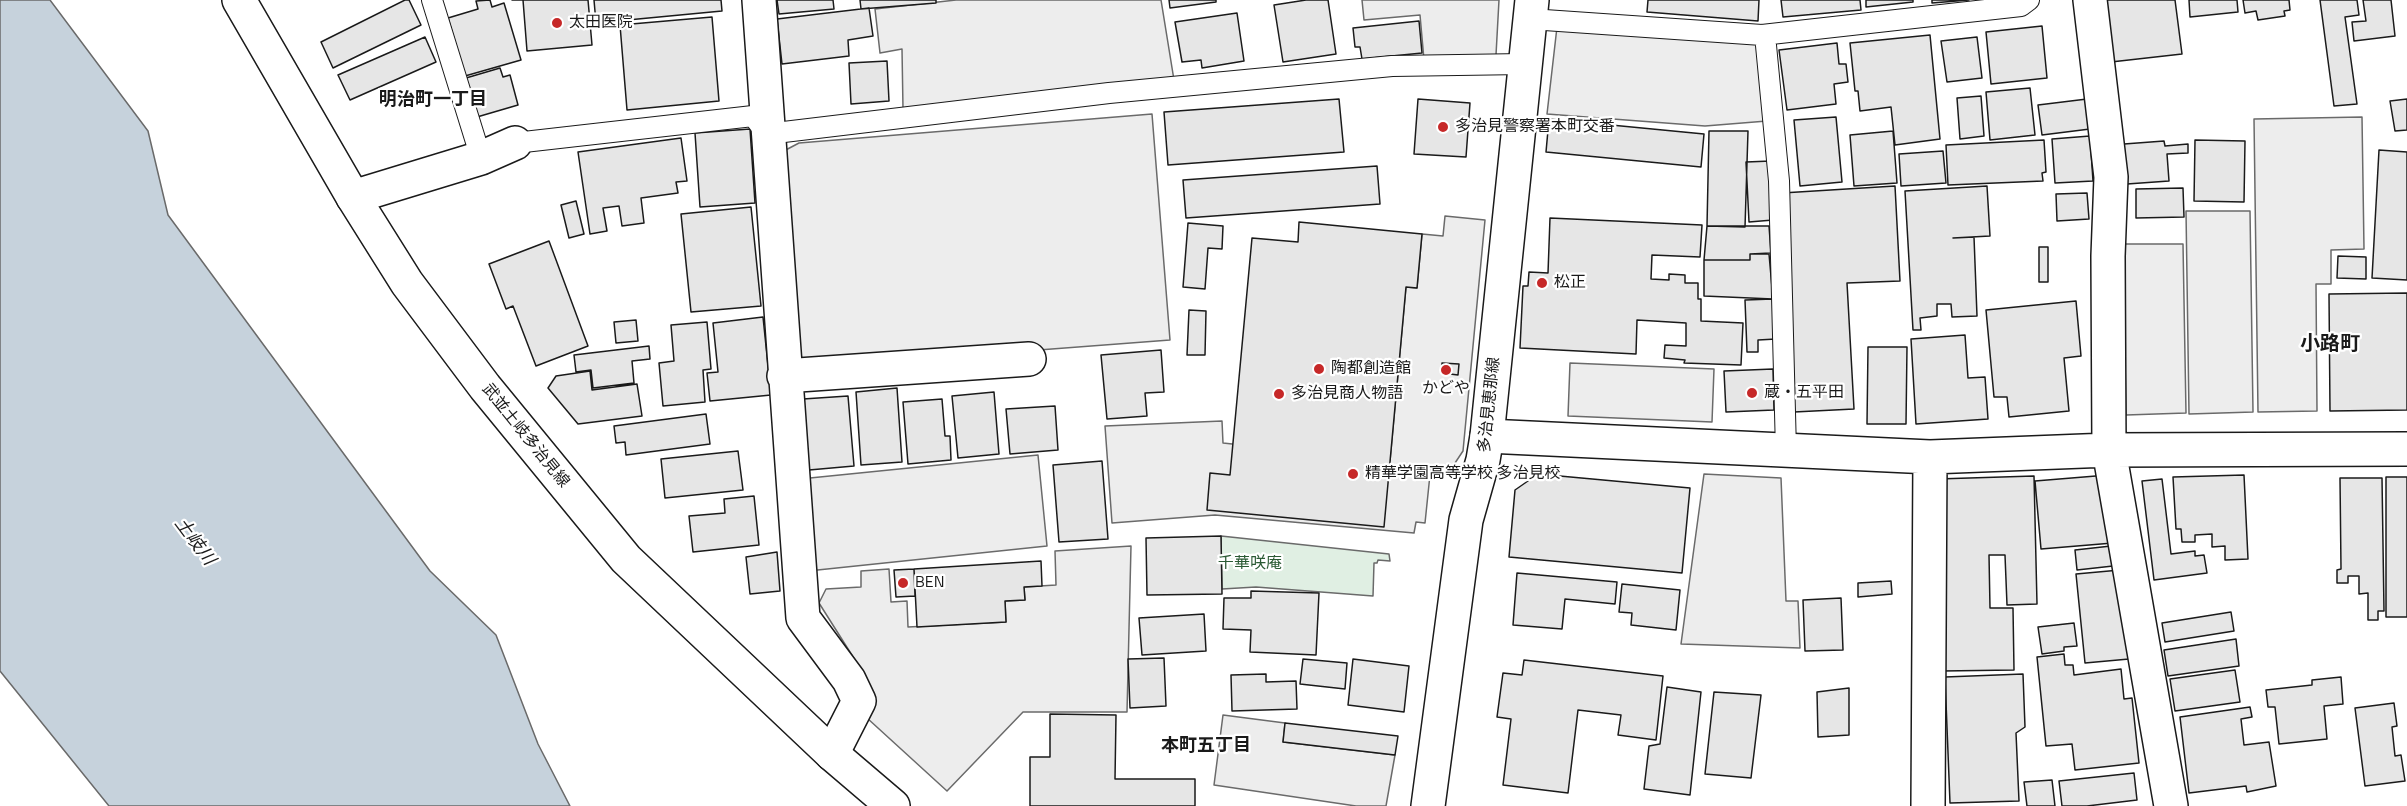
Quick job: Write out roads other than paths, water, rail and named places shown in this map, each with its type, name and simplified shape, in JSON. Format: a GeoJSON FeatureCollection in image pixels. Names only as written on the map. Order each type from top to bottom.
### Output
{"type":"FeatureCollection","features":[{"type":"Feature","properties":{"kind":"street","name":"武並土岐多治見線"},"geometry":{"type":"LineString","coordinates":[[239,0],[353,197],[407,283],[485,387],[626,559],[832,754],[893,806]]}},
{"type":"Feature","properties":{"kind":"street"},"geometry":{"type":"LineString","coordinates":[[759,0],[803,618],[849,680],[859,700],[832,754]]}},
{"type":"Feature","properties":{"kind":"street"},"geometry":{"type":"LineString","coordinates":[[2090,0],[2111,177],[2108,256],[2109,450],[2171,806]]}},
{"type":"Feature","properties":{"kind":"street","name":"多治見恵那線"},"geometry":{"type":"LineString","coordinates":[[1428,806],[1466,520],[1483,460],[1487,436],[1531,10]]}},
{"type":"Feature","properties":{"kind":"street"},"geometry":{"type":"LineString","coordinates":[[353,197],[481,158],[515,143]]}},
{"type":"Feature","properties":{"kind":"street"},"geometry":{"type":"LineString","coordinates":[[784,376],[1029,359]]}},
{"type":"Feature","properties":{"kind":"street"},"geometry":{"type":"LineString","coordinates":[[1487,436],[1930,457],[2109,450],[2407,449]]}},
{"type":"Feature","properties":{"kind":"street"},"geometry":{"type":"LineString","coordinates":[[1928,806],[1930,457]]}},
{"type":"Feature","properties":{"kind":"lane"},"geometry":{"type":"LineString","coordinates":[[432,0],[481,158]]}},
{"type":"Feature","properties":{"kind":"lane"},"geometry":{"type":"LineString","coordinates":[[1531,10],[1765,35],[2021,6],[2029,0]]}},
{"type":"Feature","properties":{"kind":"lane"},"geometry":{"type":"LineString","coordinates":[[1765,35],[1779,181],[1786,451]]}},
{"type":"Feature","properties":{"kind":"lane"},"geometry":{"type":"LineString","coordinates":[[515,143],[753,117],[767,134],[1108,93],[1392,66],[1524,64]]}},
{"type":"Feature","properties":{"kind":"water","name":"土岐川"},"geometry":{"type":"Polygon","coordinates":[[[0,0],[50,0],[148,131],[168,215],[430,571],[496,635],[538,744],[570,806],[109,806],[0,671],[0,0]]]}},
{"type":"Feature","properties":{"kind":"place","name":"太田医院"},"geometry":{"type":"Point","coordinates":[557,23]}},
{"type":"Feature","properties":{"kind":"place","name":"多治見警察署本町交番"},"geometry":{"type":"Point","coordinates":[1443,127]}},
{"type":"Feature","properties":{"kind":"place","name":"松正"},"geometry":{"type":"Point","coordinates":[1542,283]}},
{"type":"Feature","properties":{"kind":"place","name":"陶都創造館"},"geometry":{"type":"Point","coordinates":[1319,369]}},
{"type":"Feature","properties":{"kind":"place","name":"かどや"},"geometry":{"type":"Point","coordinates":[1446,370]}},
{"type":"Feature","properties":{"kind":"place","name":"蔵・五平田"},"geometry":{"type":"Point","coordinates":[1752,393]}},
{"type":"Feature","properties":{"kind":"place","name":"多治見商人物語"},"geometry":{"type":"Point","coordinates":[1279,394]}},
{"type":"Feature","properties":{"kind":"place","name":"精華学園高等学校 多治見校"},"geometry":{"type":"Point","coordinates":[1353,474]}},
{"type":"Feature","properties":{"kind":"place","name":"BEN"},"geometry":{"type":"Point","coordinates":[903,583]}},
{"type":"Feature","properties":{"kind":"district","name":"明治町一丁目"},"geometry":{"type":"Point","coordinates":[433,101]}},
{"type":"Feature","properties":{"kind":"district","name":"小路町"},"geometry":{"type":"Point","coordinates":[2330,345]}},
{"type":"Feature","properties":{"kind":"district","name":"本町五丁目"},"geometry":{"type":"Point","coordinates":[1206,747]}},
{"type":"Feature","properties":{"kind":"park label","name":"千華咲庵"},"geometry":{"type":"Point","coordinates":[1250,564]}}]}
